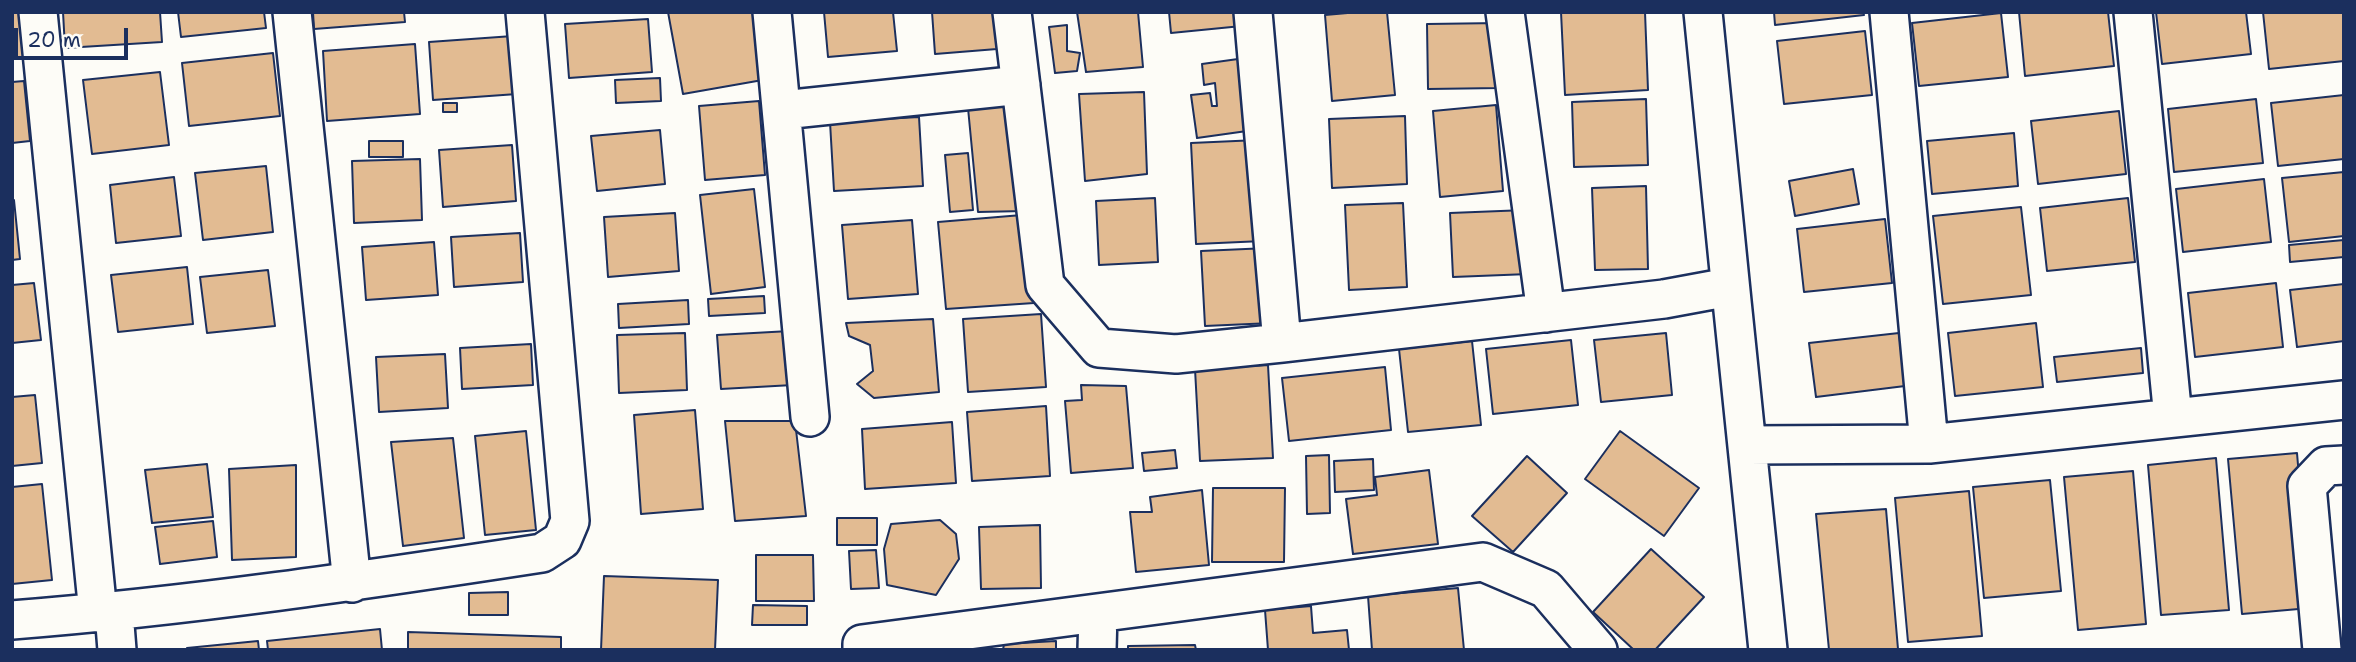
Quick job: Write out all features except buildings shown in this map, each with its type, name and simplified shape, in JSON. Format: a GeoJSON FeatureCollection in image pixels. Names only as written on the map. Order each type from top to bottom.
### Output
{"type":"FeatureCollection","features":[{"type":"Feature","properties":{"kind":"street"},"geometry":{"type":"LineString","coordinates":[[38,12],[106,613],[117,650]]}},
{"type":"Feature","properties":{"kind":"street"},"geometry":{"type":"LineString","coordinates":[[292,12],[352,583]]}},
{"type":"Feature","properties":{"kind":"street"},"geometry":{"type":"LineString","coordinates":[[12,620],[106,613],[352,583],[542,554],[562,540],[570,521],[526,12]]}},
{"type":"Feature","properties":{"kind":"street"},"geometry":{"type":"LineString","coordinates":[[772,12],[810,417]]}},
{"type":"Feature","properties":{"kind":"street"},"geometry":{"type":"LineString","coordinates":[[1012,12],[1045,285],[1100,348],[1176,354],[1664,299],[1729,287]]}},
{"type":"Feature","properties":{"kind":"street"},"geometry":{"type":"LineString","coordinates":[[1253,12],[1282,343]]}},
{"type":"Feature","properties":{"kind":"street"},"geometry":{"type":"LineString","coordinates":[[1505,12],[1546,313]]}},
{"type":"Feature","properties":{"kind":"street"},"geometry":{"type":"LineString","coordinates":[[1703,12],[1768,650]]}},
{"type":"Feature","properties":{"kind":"street"},"geometry":{"type":"LineString","coordinates":[[1889,12],[1929,444]]}},
{"type":"Feature","properties":{"kind":"street"},"geometry":{"type":"LineString","coordinates":[[2133,12],[2173,418]]}},
{"type":"Feature","properties":{"kind":"street"},"geometry":{"type":"LineString","coordinates":[[783,110],[1021,85]]}},
{"type":"Feature","properties":{"kind":"street"},"geometry":{"type":"LineString","coordinates":[[1748,445],[1929,444],[2344,400]]}},
{"type":"Feature","properties":{"kind":"street"},"geometry":{"type":"LineString","coordinates":[[2322,650],[2307,486],[2326,466],[2344,465]]}},
{"type":"Feature","properties":{"kind":"street"},"geometry":{"type":"LineString","coordinates":[[862,650],[862,644],[1483,562],[1546,589],[1598,650]]}},
{"type":"Feature","properties":{"kind":"street"},"geometry":{"type":"LineString","coordinates":[[1097,650],[1098,613]]}}]}
